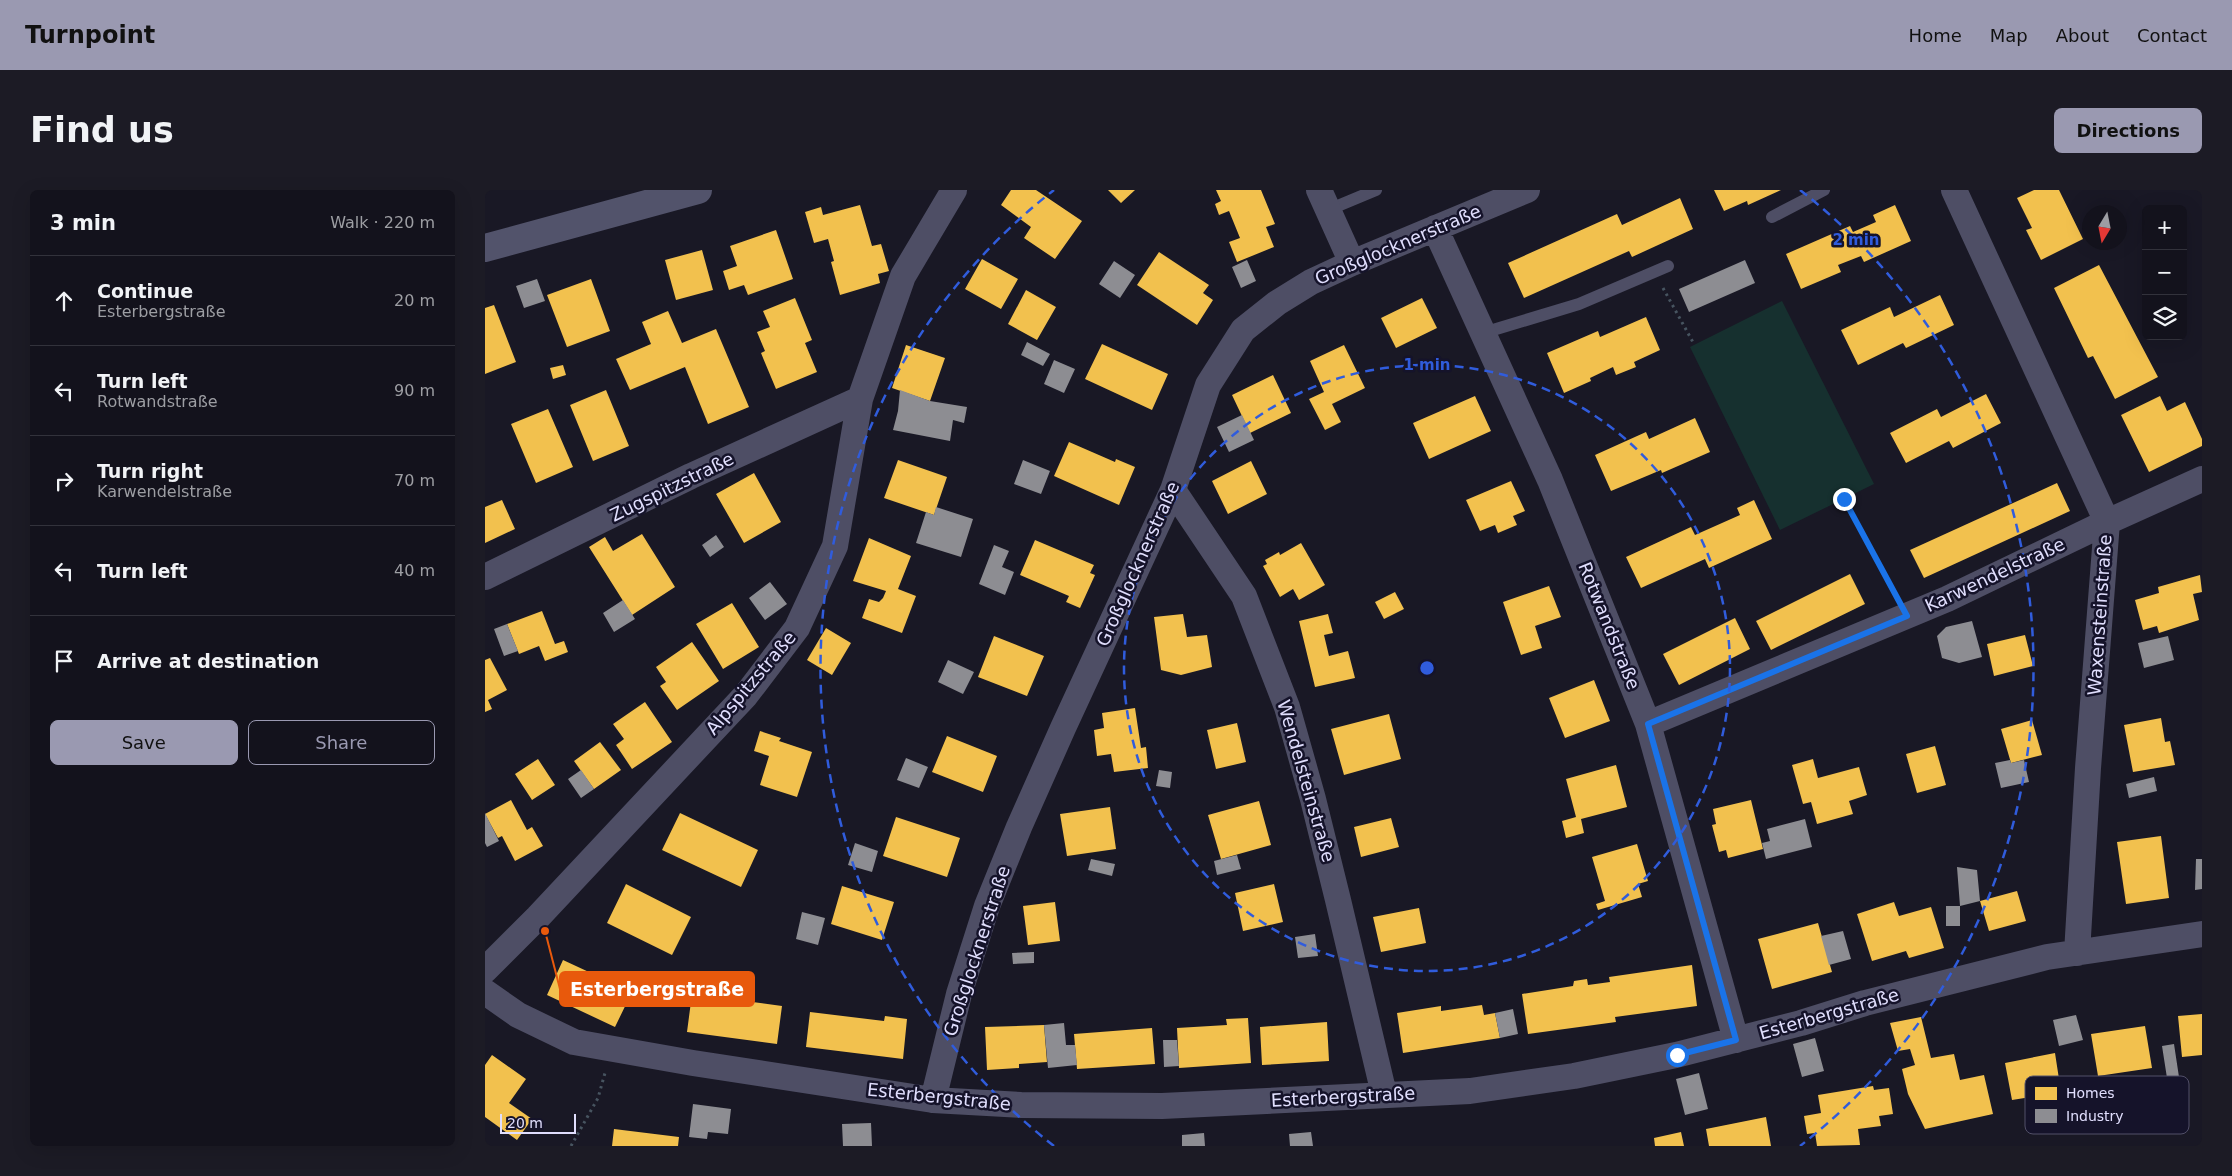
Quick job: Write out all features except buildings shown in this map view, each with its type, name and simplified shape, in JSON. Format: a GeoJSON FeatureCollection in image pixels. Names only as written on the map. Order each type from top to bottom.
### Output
{"type":"FeatureCollection","features":[{"type":"Feature","properties":{"kind":"street"},"geometry":{"type":"LineString","coordinates":[[485,248],[698,190]]}},
{"type":"Feature","properties":{"kind":"street","name":"Alpspitzstraße"},"geometry":{"type":"LineString","coordinates":[[485,970],[538,917],[746,695],[797,628],[835,546],[860,399],[903,276],[954,190]]}},
{"type":"Feature","properties":{"kind":"street","name":"Waxensteinstraße"},"geometry":{"type":"LineString","coordinates":[[1955,190],[2107,522],[2088,768],[2077,953]]}},
{"type":"Feature","properties":{"kind":"street","name":"Großglocknerstraße"},"geometry":{"type":"LineString","coordinates":[[933,1100],[959,994],[987,906],[1059,737],[1173,490],[1208,385],[1243,330],[1277,303],[1311,282],[1352,262],[1523,191]]}},
{"type":"Feature","properties":{"kind":"street"},"geometry":{"type":"LineString","coordinates":[[1324,200],[1352,262]]}},
{"type":"Feature","properties":{"kind":"street","name":"Rotwandstraße"},"geometry":{"type":"LineString","coordinates":[[1435,228],[1550,480],[1648,724],[1736,1040]]}},
{"type":"Feature","properties":{"kind":"street","name":"Zugspitzstraße"},"geometry":{"type":"LineString","coordinates":[[485,578],[691,476],[860,399]]}},
{"type":"Feature","properties":{"kind":"street","name":"Karwendelstraße"},"geometry":{"type":"LineString","coordinates":[[1648,724],[1947,599],[2107,522],[2202,479]]}},
{"type":"Feature","properties":{"kind":"street","name":"Wendelsteinstraße"},"geometry":{"type":"LineString","coordinates":[[1173,490],[1244,596],[1287,707],[1339,900],[1384,1094]]}},
{"type":"Feature","properties":{"kind":"street","name":"Esterbergstraße"},"geometry":{"type":"LineString","coordinates":[[485,992],[519,1015],[567,1039],[611,1048],[933,1100],[1021,1105],[1162,1106],[1470,1091],[1540,1082],[1667,1057],[1736,1040],[2047,957],[2202,934]]}},
{"type":"Feature","properties":{"kind":"lane"},"geometry":{"type":"LineString","coordinates":[[1324,200],[1376,190]]}},
{"type":"Feature","properties":{"kind":"lane"},"geometry":{"type":"LineString","coordinates":[[1772,217],[1824,190]]}},
{"type":"Feature","properties":{"kind":"lane"},"geometry":{"type":"LineString","coordinates":[[1483,333],[1579,304],[1668,266]]}},
{"type":"Feature","properties":{"kind":"path"},"geometry":{"type":"LineString","coordinates":[[1654,272],[1694,344]]}},
{"type":"Feature","properties":{"kind":"path"},"geometry":{"type":"LineString","coordinates":[[1844,499],[1907,616]]}},
{"type":"Feature","properties":{"kind":"path"},"geometry":{"type":"LineString","coordinates":[[571,1146],[598,1098],[611,1048]]}},
{"type":"Feature","properties":{"kind":"green space"},"geometry":{"type":"Polygon","coordinates":[[[1782,301],[1874,484],[1780,530],[1690,347],[1782,301]]]}},
{"type":"Feature","properties":{"kind":"place","name":"Esterbergstraße"},"geometry":{"type":"Point","coordinates":[545,931]}},
{"type":"Feature","properties":{"kind":"route"},"geometry":{"type":"LineString","coordinates":[[1677,1055],[1736,1040],[1648,724],[1907,616],[1844,499]]}}]}
